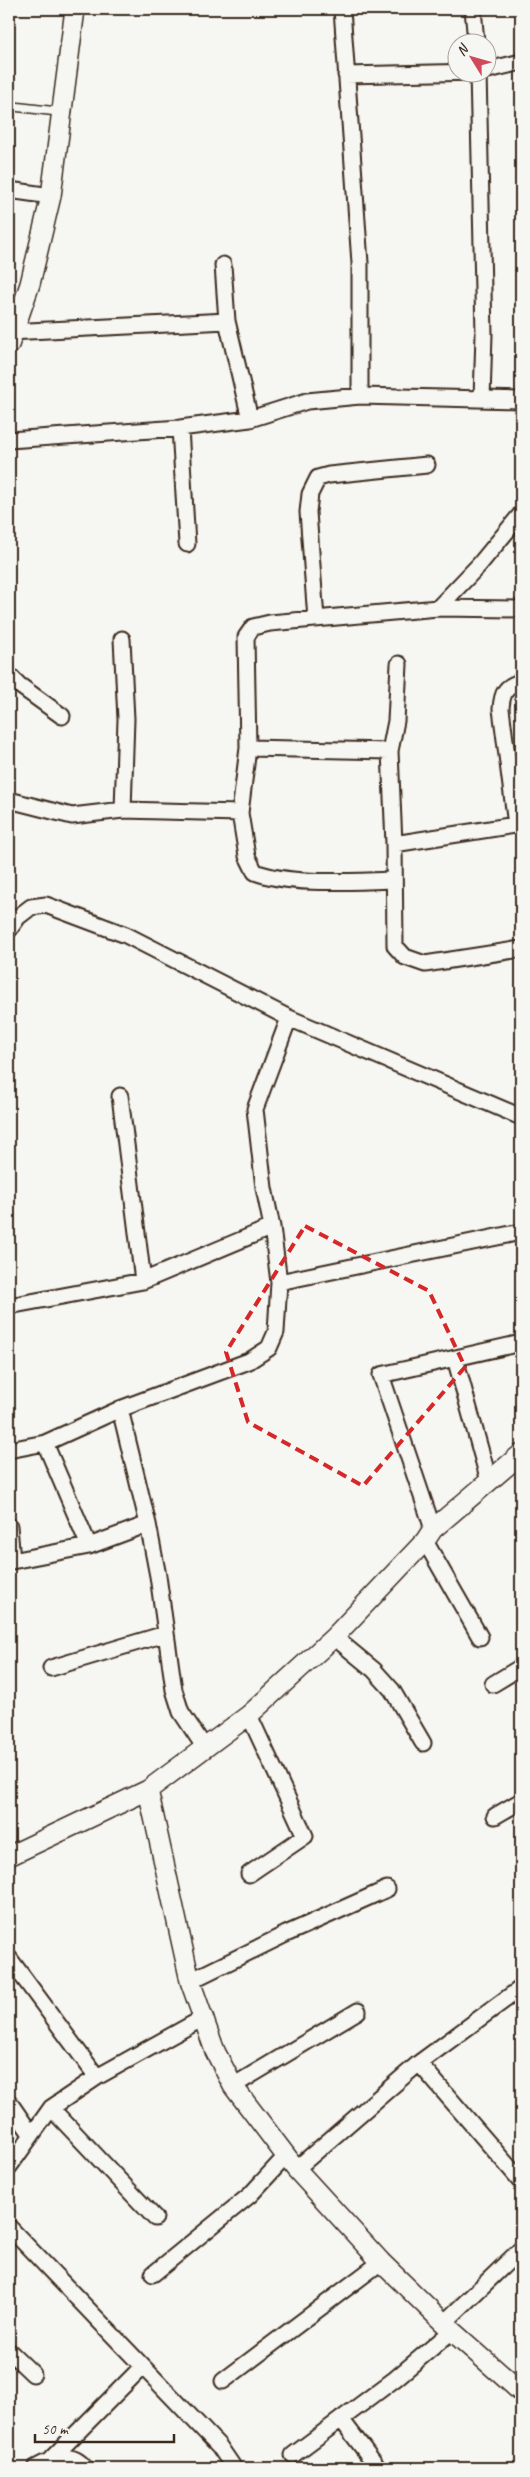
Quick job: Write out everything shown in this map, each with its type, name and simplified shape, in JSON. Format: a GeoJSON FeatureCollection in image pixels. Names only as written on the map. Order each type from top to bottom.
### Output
{"type":"FeatureCollection","features":[{"type":"Feature","properties":{"kind":"street"},"geometry":{"type":"LineString","coordinates":[[75,9],[51,196],[30,284],[10,337],[227,321]]}},
{"type":"Feature","properties":{"kind":"street"},"geometry":{"type":"LineString","coordinates":[[342,9],[360,263],[360,396]]}},
{"type":"Feature","properties":{"kind":"street"},"geometry":{"type":"LineString","coordinates":[[473,9],[475,32]]}},
{"type":"Feature","properties":{"kind":"street"},"geometry":{"type":"LineString","coordinates":[[498,68],[521,62]]}},
{"type":"Feature","properties":{"kind":"street"},"geometry":{"type":"LineString","coordinates":[[346,75],[448,73]]}},
{"type":"Feature","properties":{"kind":"street"},"geometry":{"type":"LineString","coordinates":[[477,82],[484,334],[482,399]]}},
{"type":"Feature","properties":{"kind":"street"},"geometry":{"type":"LineString","coordinates":[[9,190],[51,196]]}},
{"type":"Feature","properties":{"kind":"street"},"geometry":{"type":"LineString","coordinates":[[223,265],[227,321],[250,419]]}},
{"type":"Feature","properties":{"kind":"street"},"geometry":{"type":"LineString","coordinates":[[9,440],[180,428],[250,419],[307,401],[360,396],[521,400]]}},
{"type":"Feature","properties":{"kind":"street"},"geometry":{"type":"LineString","coordinates":[[180,428],[187,544]]}},
{"type":"Feature","properties":{"kind":"street"},"geometry":{"type":"LineString","coordinates":[[316,618],[308,512],[310,494],[318,478],[329,475],[427,465]]}},
{"type":"Feature","properties":{"kind":"street"},"geometry":{"type":"LineString","coordinates":[[438,608],[479,565],[521,514]]}},
{"type":"Feature","properties":{"kind":"street"},"geometry":{"type":"LineString","coordinates":[[394,880],[350,881],[272,878],[255,872],[247,856],[240,813],[248,748],[246,637],[253,626],[316,618],[438,608],[521,609]]}},
{"type":"Feature","properties":{"kind":"street"},"geometry":{"type":"LineString","coordinates":[[122,638],[126,719],[123,810]]}},
{"type":"Feature","properties":{"kind":"street"},"geometry":{"type":"LineString","coordinates":[[398,664],[396,721],[390,751],[394,844],[395,946],[405,957],[425,964],[521,949]]}},
{"type":"Feature","properties":{"kind":"street"},"geometry":{"type":"LineString","coordinates":[[9,675],[19,685],[62,716]]}},
{"type":"Feature","properties":{"kind":"street"},"geometry":{"type":"LineString","coordinates":[[394,844],[519,825],[501,709],[502,694],[510,684],[521,682]]}},
{"type":"Feature","properties":{"kind":"street"},"geometry":{"type":"LineString","coordinates":[[248,748],[390,751]]}},
{"type":"Feature","properties":{"kind":"street"},"geometry":{"type":"LineString","coordinates":[[9,800],[72,816],[123,810],[240,813]]}},
{"type":"Feature","properties":{"kind":"street"},"geometry":{"type":"LineString","coordinates":[[9,930],[18,917],[31,907],[46,905],[126,935],[289,1018],[521,1117]]}},
{"type":"Feature","properties":{"kind":"street"},"geometry":{"type":"LineString","coordinates":[[9,1450],[45,1443],[120,1409],[249,1361],[269,1348],[276,1332],[279,1282],[272,1227],[264,1188],[255,1109],[289,1018]]}},
{"type":"Feature","properties":{"kind":"street"},"geometry":{"type":"LineString","coordinates":[[120,1096],[142,1281]]}},
{"type":"Feature","properties":{"kind":"street"},"geometry":{"type":"LineString","coordinates":[[9,1306],[142,1281],[272,1227]]}},
{"type":"Feature","properties":{"kind":"street"},"geometry":{"type":"LineString","coordinates":[[279,1282],[521,1232]]}},
{"type":"Feature","properties":{"kind":"street"},"geometry":{"type":"LineString","coordinates":[[480,1637],[429,1535],[380,1375],[521,1343]]}},
{"type":"Feature","properties":{"kind":"street"},"geometry":{"type":"LineString","coordinates":[[455,1358],[489,1481]]}},
{"type":"Feature","properties":{"kind":"street"},"geometry":{"type":"LineString","coordinates":[[120,1409],[128,1450],[148,1524],[158,1576],[174,1690],[181,1712],[205,1748]]}},
{"type":"Feature","properties":{"kind":"street"},"geometry":{"type":"LineString","coordinates":[[45,1443],[89,1546]]}},
{"type":"Feature","properties":{"kind":"street"},"geometry":{"type":"LineString","coordinates":[[10,1853],[148,1790],[249,1715],[334,1637],[429,1535],[489,1481],[520,1459]]}},
{"type":"Feature","properties":{"kind":"street"},"geometry":{"type":"LineString","coordinates":[[9,1526],[12,1561],[89,1546],[148,1524]]}},
{"type":"Feature","properties":{"kind":"street"},"geometry":{"type":"LineString","coordinates":[[51,1668],[165,1634]]}},
{"type":"Feature","properties":{"kind":"street"},"geometry":{"type":"LineString","coordinates":[[334,1637],[374,1670],[392,1690],[423,1743]]}},
{"type":"Feature","properties":{"kind":"street"},"geometry":{"type":"LineString","coordinates":[[493,1684],[521,1667]]}},
{"type":"Feature","properties":{"kind":"street"},"geometry":{"type":"LineString","coordinates":[[249,1715],[305,1836],[249,1874]]}},
{"type":"Feature","properties":{"kind":"street"},"geometry":{"type":"LineString","coordinates":[[148,1790],[190,1981],[205,2018],[215,2051],[233,2086],[291,2162],[381,2262],[448,2327],[521,2392]]}},
{"type":"Feature","properties":{"kind":"street"},"geometry":{"type":"LineString","coordinates":[[495,1816],[521,1801]]}},
{"type":"Feature","properties":{"kind":"street"},"geometry":{"type":"LineString","coordinates":[[190,1981],[286,1934],[387,1889]]}},
{"type":"Feature","properties":{"kind":"street"},"geometry":{"type":"LineString","coordinates":[[9,1958],[97,2077]]}},
{"type":"Feature","properties":{"kind":"street"},"geometry":{"type":"LineString","coordinates":[[153,2274],[291,2162],[419,2063],[521,1988]]}},
{"type":"Feature","properties":{"kind":"street"},"geometry":{"type":"LineString","coordinates":[[233,2086],[358,2011]]}},
{"type":"Feature","properties":{"kind":"street"},"geometry":{"type":"LineString","coordinates":[[9,2167],[51,2108],[97,2077],[205,2018]]}},
{"type":"Feature","properties":{"kind":"street"},"geometry":{"type":"LineString","coordinates":[[419,2063],[521,2181]]}},
{"type":"Feature","properties":{"kind":"street"},"geometry":{"type":"LineString","coordinates":[[9,2102],[31,2134]]}},
{"type":"Feature","properties":{"kind":"street"},"geometry":{"type":"LineString","coordinates":[[51,2108],[155,2218]]}},
{"type":"Feature","properties":{"kind":"street"},"geometry":{"type":"LineString","coordinates":[[9,2227],[219,2446],[234,2468]]}},
{"type":"Feature","properties":{"kind":"street"},"geometry":{"type":"LineString","coordinates":[[292,2455],[395,2379],[448,2327],[521,2249]]}},
{"type":"Feature","properties":{"kind":"street"},"geometry":{"type":"LineString","coordinates":[[223,2381],[381,2262]]}},
{"type":"Feature","properties":{"kind":"street"},"geometry":{"type":"LineString","coordinates":[[9,2351],[33,2374]]}},
{"type":"Feature","properties":{"kind":"street"},"geometry":{"type":"LineString","coordinates":[[34,2468],[51,2459],[142,2367]]}},
{"type":"Feature","properties":{"kind":"street"},"geometry":{"type":"LineString","coordinates":[[341,2419],[378,2468]]}},
{"type":"Feature","properties":{"kind":"street"},"geometry":{"type":"LineString","coordinates":[[51,2459],[68,2457],[80,2462],[85,2468]]}},
{"type":"Feature","properties":{"kind":"lane"},"geometry":{"type":"LineString","coordinates":[[9,106],[62,112]]}},
{"type":"Feature","properties":{"kind":"highlighted area"},"geometry":{"type":"Polygon","coordinates":[[[305,1226],[429,1291],[465,1367],[363,1486],[248,1422],[226,1352],[305,1226]]]}}]}
